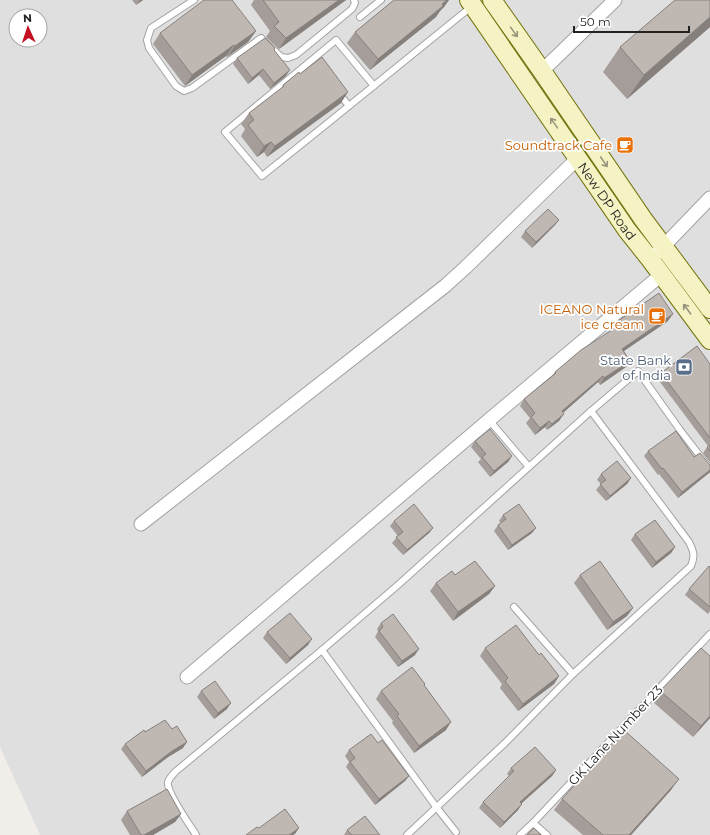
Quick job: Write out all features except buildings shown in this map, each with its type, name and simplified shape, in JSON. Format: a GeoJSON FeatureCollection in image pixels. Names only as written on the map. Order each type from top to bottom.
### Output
{"type":"FeatureCollection","features":[{"type":"Feature","properties":{"kind":"main road","name":"New DP Road"},"geometry":{"type":"LineString","coordinates":[[492,0],[642,219],[664,246],[710,309]]}},
{"type":"Feature","properties":{"kind":"main road","name":"New DP Road"},"geometry":{"type":"LineString","coordinates":[[471,3],[627,230],[710,340]]}},
{"type":"Feature","properties":{"kind":"street"},"geometry":{"type":"LineString","coordinates":[[542,71],[615,0]]}},
{"type":"Feature","properties":{"kind":"street"},"geometry":{"type":"LineString","coordinates":[[141,524],[445,286],[578,158]]}},
{"type":"Feature","properties":{"kind":"street"},"geometry":{"type":"LineString","coordinates":[[650,259],[710,198]]}},
{"type":"Feature","properties":{"kind":"street"},"geometry":{"type":"LineString","coordinates":[[188,677],[489,420],[662,275]]}},
{"type":"Feature","properties":{"kind":"lane"},"geometry":{"type":"LineString","coordinates":[[194,0],[151,28],[147,40],[149,48],[176,86],[184,90],[192,88],[261,38]]}},
{"type":"Feature","properties":{"kind":"lane"},"geometry":{"type":"LineString","coordinates":[[256,32],[281,57],[288,58],[296,55],[352,9],[355,3],[354,0]]}},
{"type":"Feature","properties":{"kind":"lane"},"geometry":{"type":"LineString","coordinates":[[360,17],[381,0]]}},
{"type":"Feature","properties":{"kind":"lane"},"geometry":{"type":"LineString","coordinates":[[374,86],[336,40],[225,132],[262,176],[374,86],[471,3]]}},
{"type":"Feature","properties":{"kind":"lane"},"geometry":{"type":"LineString","coordinates":[[312,59],[317,65]]}},
{"type":"Feature","properties":{"kind":"lane"},"geometry":{"type":"LineString","coordinates":[[335,88],[349,106]]}},
{"type":"Feature","properties":{"kind":"lane"},"geometry":{"type":"LineString","coordinates":[[196,835],[170,793],[168,783],[175,772],[398,585],[591,410],[638,371],[710,469]]}},
{"type":"Feature","properties":{"kind":"lane"},"geometry":{"type":"LineString","coordinates":[[408,835],[505,743],[573,674],[690,566],[694,558],[689,542],[591,410]]}},
{"type":"Feature","properties":{"kind":"lane"},"geometry":{"type":"LineString","coordinates":[[489,420],[529,467]]}},
{"type":"Feature","properties":{"kind":"lane"},"geometry":{"type":"LineString","coordinates":[[514,607],[573,674]]}},
{"type":"Feature","properties":{"kind":"lane","name":"GK Lane Number 23"},"geometry":{"type":"LineString","coordinates":[[520,835],[533,823],[710,634]]}},
{"type":"Feature","properties":{"kind":"lane"},"geometry":{"type":"LineString","coordinates":[[322,650],[456,832]]}},
{"type":"Feature","properties":{"kind":"lane"},"geometry":{"type":"LineString","coordinates":[[533,823],[547,835]]}},
{"type":"Feature","properties":{"kind":"shaded area"},"geometry":{"type":"Polygon","coordinates":[[[0,0],[710,0],[710,835],[40,835],[0,747],[0,0]]]}},
{"type":"Feature","properties":{"kind":"place","name":"Soundtrack Cafe"},"geometry":{"type":"Point","coordinates":[625,145]}},
{"type":"Feature","properties":{"kind":"place","name":"ICEANO Natural ice cream"},"geometry":{"type":"Point","coordinates":[657,316]}},
{"type":"Feature","properties":{"kind":"place","name":"State Bank of India"},"geometry":{"type":"Point","coordinates":[684,367]}}]}
